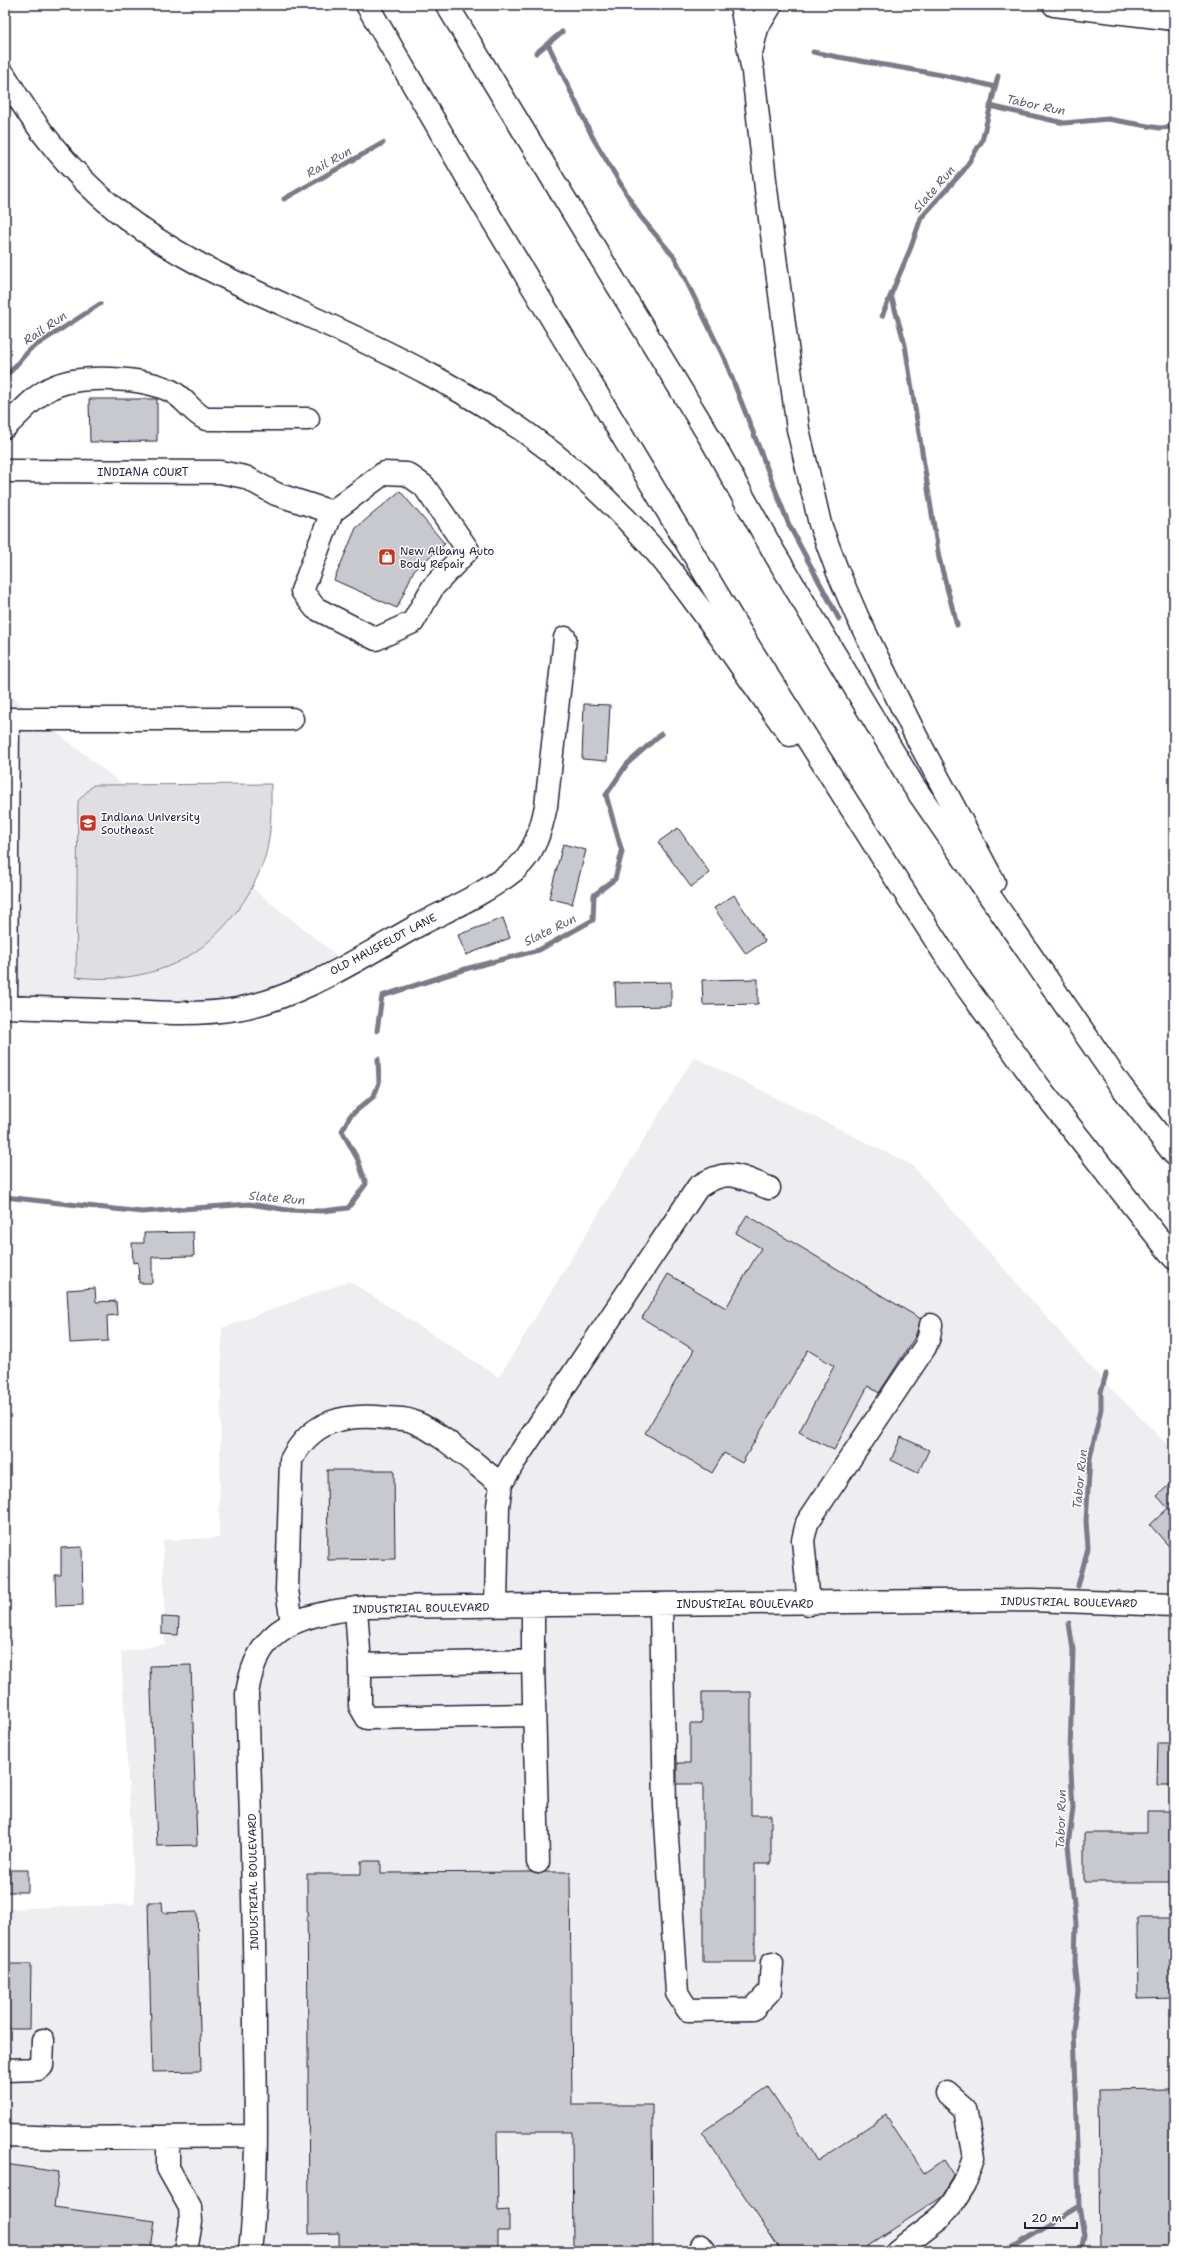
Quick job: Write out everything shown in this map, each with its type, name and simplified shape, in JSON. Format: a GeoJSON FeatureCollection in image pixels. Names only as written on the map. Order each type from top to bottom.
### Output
{"type":"FeatureCollection","features":[{"type":"Feature","properties":{"kind":"main road"},"geometry":{"type":"LineString","coordinates":[[367,5],[475,191],[737,626],[891,871],[962,981],[1043,1092],[1174,1258]]}},
{"type":"Feature","properties":{"kind":"main road"},"geometry":{"type":"LineString","coordinates":[[447,5],[712,441],[775,554],[912,785],[1121,1086],[1174,1154]]}},
{"type":"Feature","properties":{"kind":"main road"},"geometry":{"type":"LineString","coordinates":[[741,5],[753,72],[766,189],[798,429],[820,524],[837,570],[857,616],[918,740],[1045,978]]}},
{"type":"Feature","properties":{"kind":"main road"},"geometry":{"type":"LineString","coordinates":[[753,72],[752,48],[757,28],[764,13],[772,5]]}},
{"type":"Feature","properties":{"kind":"main road"},"geometry":{"type":"LineString","coordinates":[[1054,5],[1174,19]]}},
{"type":"Feature","properties":{"kind":"main road"},"geometry":{"type":"LineString","coordinates":[[5,76],[25,111],[51,145],[82,178],[115,209],[154,237],[196,263],[234,282],[336,328],[432,376],[480,403],[526,433],[570,467],[611,504],[650,545],[684,588],[749,681],[891,871]]}},
{"type":"Feature","properties":{"kind":"main road"},"geometry":{"type":"LineString","coordinates":[[5,427],[42,393],[51,388],[78,380],[100,380],[160,387],[183,399],[197,415],[206,419],[308,419]]}},
{"type":"Feature","properties":{"kind":"main road","name":"INDIANA COURT"},"geometry":{"type":"LineString","coordinates":[[5,471],[220,472],[245,476],[276,494],[332,512]]}},
{"type":"Feature","properties":{"kind":"main road"},"geometry":{"type":"LineString","coordinates":[[384,473],[407,474],[424,486],[468,550],[433,587],[413,622],[376,639],[315,608],[302,591],[332,512],[384,473]]}},
{"type":"Feature","properties":{"kind":"main road","name":"OLD HAUSFELDT LANE"},"geometry":{"type":"LineString","coordinates":[[6,1007],[189,1013],[237,1009],[261,1004],[305,987],[486,889],[516,868],[528,856],[537,842],[546,806],[565,638]]}},
{"type":"Feature","properties":{"kind":"main road"},"geometry":{"type":"LineString","coordinates":[[6,1007],[6,719],[292,719]]}},
{"type":"Feature","properties":{"kind":"main road"},"geometry":{"type":"LineString","coordinates":[[496,1606],[498,1506],[501,1484],[698,1187],[711,1178],[732,1174],[769,1188]]}},
{"type":"Feature","properties":{"kind":"main road"},"geometry":{"type":"LineString","coordinates":[[809,1604],[803,1540],[807,1522],[925,1347],[929,1337],[931,1325]]}},
{"type":"Feature","properties":{"kind":"main road"},"geometry":{"type":"LineString","coordinates":[[292,1623],[287,1590],[291,1460],[298,1447],[311,1434],[331,1422],[354,1416],[413,1421],[441,1439],[501,1484]]}},
{"type":"Feature","properties":{"kind":"main road","name":"INDUSTRIAL BOULEVARD"},"geometry":{"type":"LineString","coordinates":[[250,2251],[255,2210],[255,1977],[247,1694],[250,1674],[258,1655],[270,1640],[292,1623],[301,1618],[356,1608],[660,1604],[809,1604],[1031,1600],[1174,1605]]}},
{"type":"Feature","properties":{"kind":"main road"},"geometry":{"type":"LineString","coordinates":[[660,1604],[665,1807],[677,1993],[688,2010],[753,2009],[770,1991],[772,1963]]}},
{"type":"Feature","properties":{"kind":"main road"},"geometry":{"type":"LineString","coordinates":[[533,1606],[533,1715],[538,1862]]}},
{"type":"Feature","properties":{"kind":"main road"},"geometry":{"type":"LineString","coordinates":[[356,1608],[360,1665],[360,1706],[367,1718],[533,1715]]}},
{"type":"Feature","properties":{"kind":"main road"},"geometry":{"type":"LineString","coordinates":[[360,1665],[532,1661]]}},
{"type":"Feature","properties":{"kind":"main road"},"geometry":{"type":"LineString","coordinates":[[5,2070],[39,2069],[42,2066],[43,2040]]}},
{"type":"Feature","properties":{"kind":"main road"},"geometry":{"type":"LineString","coordinates":[[897,2251],[939,2220],[952,2204],[964,2185],[974,2158],[965,2109],[947,2093]]}},
{"type":"Feature","properties":{"kind":"main road"},"geometry":{"type":"LineString","coordinates":[[5,2136],[65,2138],[255,2136]]}},
{"type":"Feature","properties":{"kind":"main road"},"geometry":{"type":"LineString","coordinates":[[168,2137],[168,2168],[190,2207],[191,2222],[186,2251]]}},
{"type":"Feature","properties":{"kind":"shaded area","name":"Indiana University Southeast"},"geometry":{"type":"Polygon","coordinates":[[[5,691],[335,954],[338,979],[307,995],[5,1017],[5,691]]]}},
{"type":"Feature","properties":{"kind":"shaded area"},"geometry":{"type":"Polygon","coordinates":[[[271,784],[270,830],[265,857],[249,893],[225,926],[194,953],[176,963],[158,970],[117,978],[76,977],[78,801],[93,785],[271,784]]]}},
{"type":"Feature","properties":{"kind":"shaded area"},"geometry":{"type":"Polygon","coordinates":[[[694,1057],[912,1165],[1105,1383],[1174,1451],[1174,2251],[5,2251],[5,1909],[135,1904],[121,1652],[165,1644],[163,1540],[219,1538],[222,1328],[349,1281],[499,1377],[694,1057]]]}},
{"type":"Feature","properties":{"kind":"building"},"geometry":{"type":"Polygon","coordinates":[[[89,399],[157,399],[157,441],[90,442],[89,399]]]}},
{"type":"Feature","properties":{"kind":"building","name":"New Albany Auto Body Repair"},"geometry":{"type":"Polygon","coordinates":[[[400,491],[445,544],[414,570],[397,608],[334,580],[356,528],[400,491]]]}},
{"type":"Feature","properties":{"kind":"building"},"geometry":{"type":"Polygon","coordinates":[[[584,704],[610,705],[607,761],[582,759],[584,704]]]}},
{"type":"Feature","properties":{"kind":"building"},"geometry":{"type":"Polygon","coordinates":[[[678,828],[710,873],[691,887],[658,842],[678,828]]]}},
{"type":"Feature","properties":{"kind":"building"},"geometry":{"type":"Polygon","coordinates":[[[563,844],[586,850],[572,904],[549,898],[563,844]]]}},
{"type":"Feature","properties":{"kind":"building"},"geometry":{"type":"Polygon","coordinates":[[[734,895],[765,941],[746,954],[714,908],[734,895]]]}},
{"type":"Feature","properties":{"kind":"building"},"geometry":{"type":"Polygon","coordinates":[[[503,918],[510,938],[466,955],[458,935],[503,918]]]}},
{"type":"Feature","properties":{"kind":"building"},"geometry":{"type":"Polygon","coordinates":[[[758,979],[758,1004],[703,1005],[702,980],[758,979]]]}},
{"type":"Feature","properties":{"kind":"building"},"geometry":{"type":"Polygon","coordinates":[[[671,982],[671,1006],[616,1007],[615,983],[671,982]]]}},
{"type":"Feature","properties":{"kind":"building"},"geometry":{"type":"Polygon","coordinates":[[[747,1215],[921,1319],[915,1337],[879,1393],[868,1386],[834,1450],[799,1432],[834,1366],[808,1350],[742,1463],[724,1453],[712,1473],[645,1433],[694,1350],[642,1318],[668,1274],[726,1308],[761,1248],[736,1233],[747,1215]]]}},
{"type":"Feature","properties":{"kind":"building"},"geometry":{"type":"Polygon","coordinates":[[[193,1232],[194,1256],[152,1257],[152,1283],[139,1283],[138,1262],[133,1263],[132,1243],[144,1243],[144,1233],[193,1232]]]}},
{"type":"Feature","properties":{"kind":"building"},"geometry":{"type":"Polygon","coordinates":[[[95,1288],[96,1302],[116,1301],[117,1315],[107,1316],[108,1341],[70,1343],[67,1290],[95,1288]]]}},
{"type":"Feature","properties":{"kind":"building"},"geometry":{"type":"Polygon","coordinates":[[[901,1437],[929,1450],[918,1473],[891,1460],[901,1437]]]}},
{"type":"Feature","properties":{"kind":"building"},"geometry":{"type":"Polygon","coordinates":[[[327,1470],[394,1470],[395,1559],[328,1560],[327,1470]]]}},
{"type":"Feature","properties":{"kind":"building"},"geometry":{"type":"Polygon","coordinates":[[[1174,1480],[1174,1552],[1150,1525],[1168,1508],[1157,1496],[1174,1480]]]}},
{"type":"Feature","properties":{"kind":"building"},"geometry":{"type":"Polygon","coordinates":[[[82,1547],[83,1605],[56,1606],[55,1575],[61,1575],[61,1548],[82,1547]]]}},
{"type":"Feature","properties":{"kind":"building"},"geometry":{"type":"Polygon","coordinates":[[[162,1617],[179,1618],[178,1635],[162,1634],[162,1617]]]}},
{"type":"Feature","properties":{"kind":"building"},"geometry":{"type":"Polygon","coordinates":[[[191,1665],[197,1845],[157,1846],[150,1666],[191,1665]]]}},
{"type":"Feature","properties":{"kind":"building"},"geometry":{"type":"Polygon","coordinates":[[[702,1692],[751,1692],[751,1815],[771,1815],[771,1864],[755,1864],[755,1962],[703,1962],[703,1784],[677,1784],[677,1763],[690,1763],[690,1724],[702,1724],[702,1692]]]}},
{"type":"Feature","properties":{"kind":"building"},"geometry":{"type":"Polygon","coordinates":[[[1158,1743],[1174,1743],[1174,1785],[1157,1785],[1158,1743]]]}},
{"type":"Feature","properties":{"kind":"building"},"geometry":{"type":"Polygon","coordinates":[[[1147,1811],[1174,1811],[1174,1882],[1084,1882],[1084,1833],[1147,1833],[1147,1811]]]}},
{"type":"Feature","properties":{"kind":"building"},"geometry":{"type":"Polygon","coordinates":[[[361,1861],[381,1861],[381,1873],[531,1872],[538,1874],[545,1872],[570,1872],[572,2105],[652,2105],[653,2251],[573,2251],[572,2132],[497,2132],[498,2211],[509,2210],[509,2231],[498,2231],[498,2251],[339,2251],[339,2233],[309,2234],[307,1874],[361,1874],[361,1861]]]}},
{"type":"Feature","properties":{"kind":"building"},"geometry":{"type":"Polygon","coordinates":[[[5,1870],[28,1870],[28,1892],[5,1892],[5,1870]]]}},
{"type":"Feature","properties":{"kind":"building"},"geometry":{"type":"Polygon","coordinates":[[[148,1902],[162,1902],[163,1913],[197,1912],[201,2071],[152,2072],[148,1902]]]}},
{"type":"Feature","properties":{"kind":"building"},"geometry":{"type":"Polygon","coordinates":[[[1137,1918],[1174,1918],[1174,1998],[1138,1999],[1137,1918]]]}},
{"type":"Feature","properties":{"kind":"building"},"geometry":{"type":"Polygon","coordinates":[[[5,1964],[31,1964],[30,2029],[5,2029],[5,1964]]]}},
{"type":"Feature","properties":{"kind":"building"},"geometry":{"type":"Polygon","coordinates":[[[768,2087],[817,2161],[886,2115],[924,2173],[943,2160],[954,2177],[942,2197],[860,2251],[781,2251],[702,2132],[768,2087]]]}},
{"type":"Feature","properties":{"kind":"building"},"geometry":{"type":"Polygon","coordinates":[[[1174,2089],[1174,2251],[1101,2251],[1099,2090],[1174,2089]]]}},
{"type":"Feature","properties":{"kind":"building"},"geometry":{"type":"Polygon","coordinates":[[[5,2164],[59,2172],[54,2207],[155,2221],[151,2251],[5,2251],[5,2164]]]}},
{"type":"Feature","properties":{"kind":"waterway","name":"Rail Run"},"geometry":{"type":"LineString","coordinates":[[536,53],[562,32]]}},
{"type":"Feature","properties":{"kind":"waterway"},"geometry":{"type":"LineString","coordinates":[[548,44],[593,138],[640,216],[675,258],[725,360],[789,525],[839,619]]}},
{"type":"Feature","properties":{"kind":"waterway"},"geometry":{"type":"LineString","coordinates":[[813,52],[927,72],[995,87]]}},
{"type":"Feature","properties":{"kind":"waterway","name":"Slate Run"},"geometry":{"type":"LineString","coordinates":[[882,316],[911,247],[921,218],[964,170],[982,141],[998,76]]}},
{"type":"Feature","properties":{"kind":"waterway","name":"Tabor Run"},"geometry":{"type":"LineString","coordinates":[[990,106],[1064,123],[1108,119],[1159,128],[1174,127]]}},
{"type":"Feature","properties":{"kind":"waterway","name":"Rail Run"},"geometry":{"type":"LineString","coordinates":[[284,199],[383,143]]}},
{"type":"Feature","properties":{"kind":"waterway"},"geometry":{"type":"LineString","coordinates":[[891,295],[905,345],[939,558],[957,625]]}},
{"type":"Feature","properties":{"kind":"waterway","name":"Rail Run"},"geometry":{"type":"LineString","coordinates":[[5,375],[11,371],[29,350],[100,304]]}},
{"type":"Feature","properties":{"kind":"waterway","name":"Slate Run"},"geometry":{"type":"LineString","coordinates":[[377,1031],[382,996],[469,968],[539,950],[593,920],[594,895],[615,879],[622,852],[606,795],[627,764],[661,734]]}},
{"type":"Feature","properties":{"kind":"waterway","name":"Slate Run"},"geometry":{"type":"LineString","coordinates":[[5,1197],[142,1212],[249,1204],[288,1210],[323,1211],[348,1208],[366,1184],[358,1160],[342,1131],[350,1116],[374,1096],[379,1083],[378,1059]]}},
{"type":"Feature","properties":{"kind":"waterway","name":"Tabor Run"},"geometry":{"type":"LineString","coordinates":[[1078,1586],[1088,1548],[1086,1521],[1090,1458],[1101,1409],[1101,1392],[1106,1374]]}},
{"type":"Feature","properties":{"kind":"waterway","name":"Tabor Run"},"geometry":{"type":"LineString","coordinates":[[1069,1623],[1073,1650],[1070,1753],[1073,1809],[1068,1845],[1076,1924],[1075,1962],[1078,1992],[1073,2031],[1079,2206],[1084,2236],[1081,2251]]}},
{"type":"Feature","properties":{"kind":"waterway"},"geometry":{"type":"LineString","coordinates":[[1005,2251],[1079,2206]]}},
{"type":"Feature","properties":{"kind":"place","name":"New Albany Auto Body Repair"},"geometry":{"type":"Point","coordinates":[387,557]}},
{"type":"Feature","properties":{"kind":"place","name":"Indiana University Southeast"},"geometry":{"type":"Point","coordinates":[88,823]}}]}
